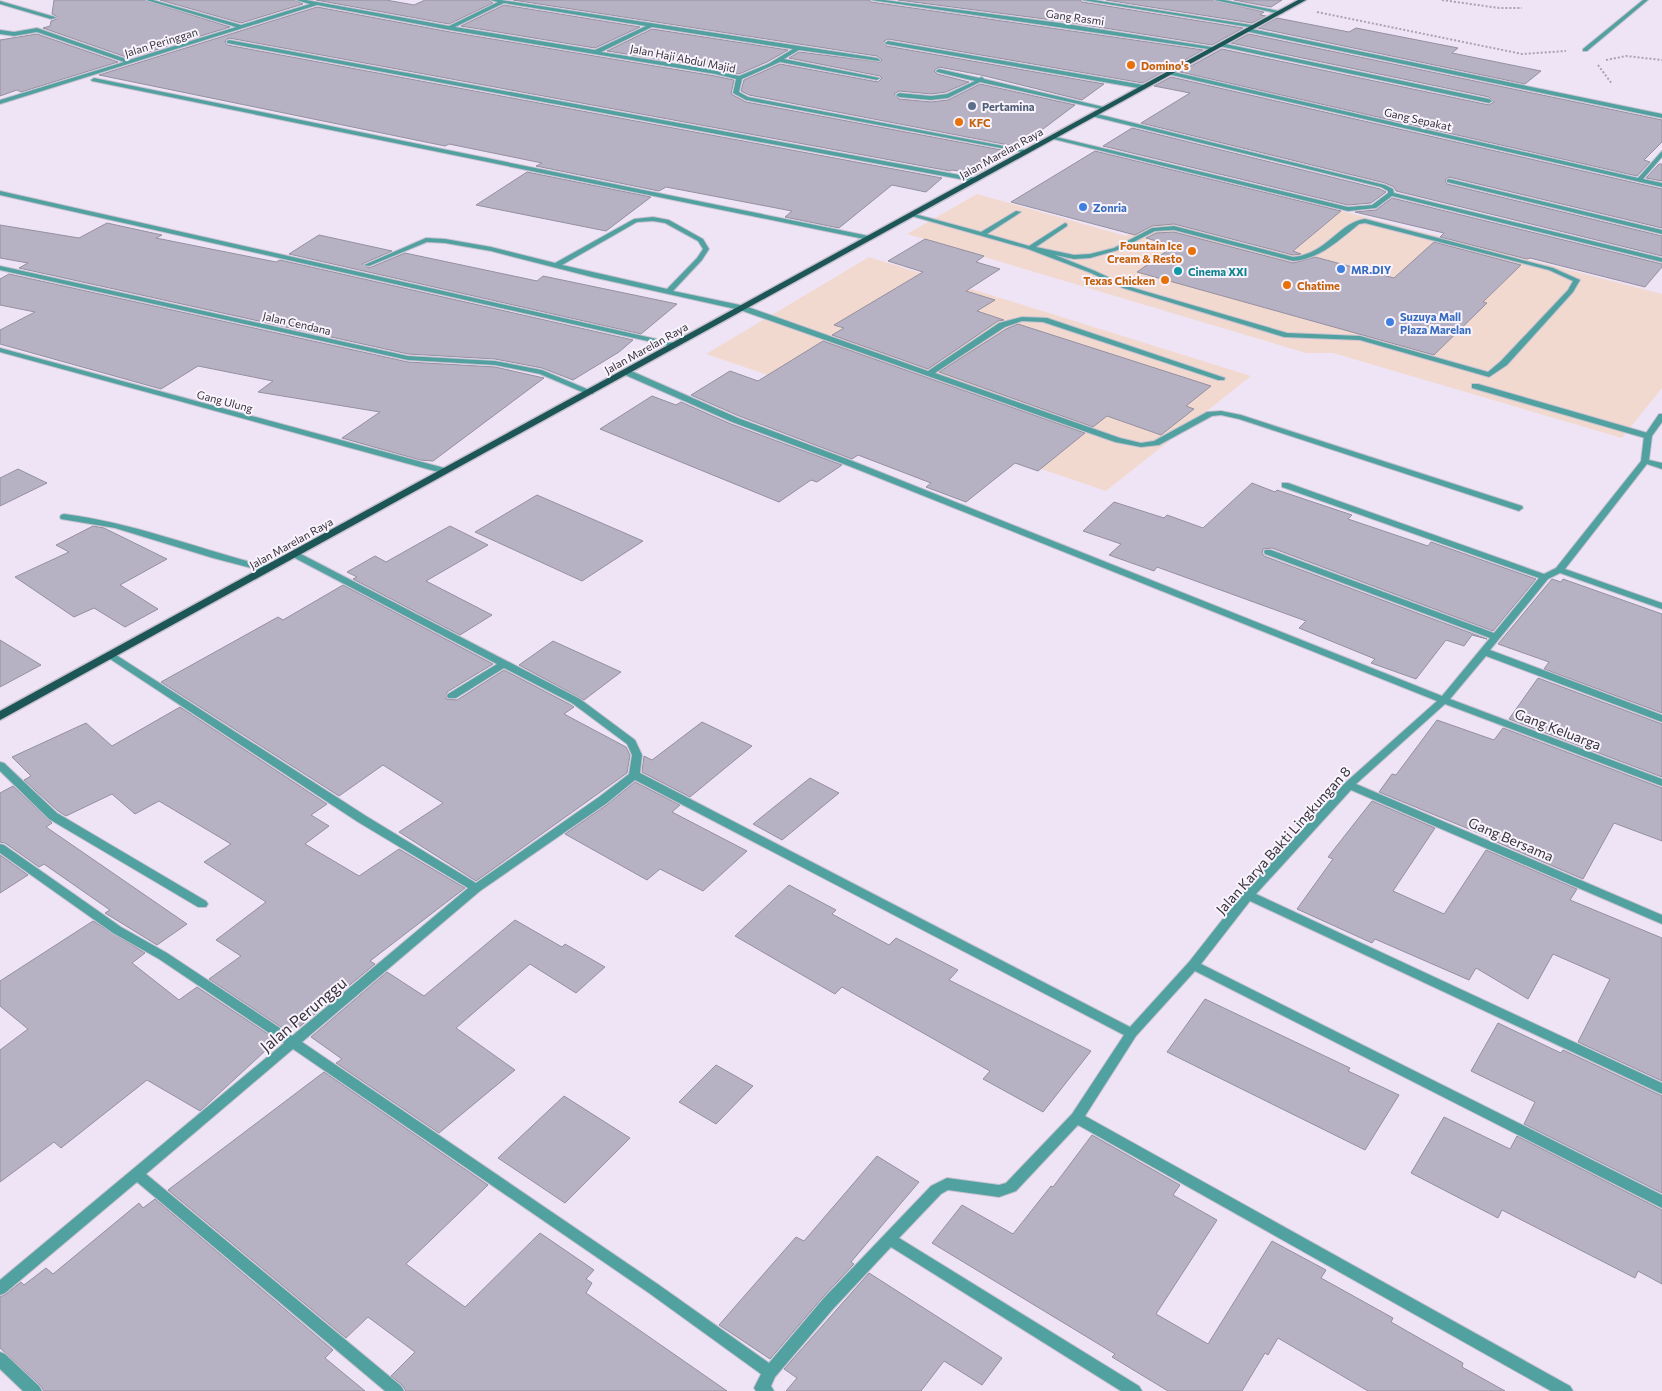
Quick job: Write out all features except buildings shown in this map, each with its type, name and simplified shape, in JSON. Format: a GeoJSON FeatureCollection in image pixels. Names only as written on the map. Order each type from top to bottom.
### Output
{"type":"FeatureCollection","features":[{"type":"Feature","properties":{"kind":"main road","name":"Jalan Marelan Raya"},"geometry":{"type":"LineString","coordinates":[[0,716],[1303,0]]}},
{"type":"Feature","properties":{"kind":"street"},"geometry":{"type":"LineString","coordinates":[[148,0],[242,27]]}},
{"type":"Feature","properties":{"kind":"street","name":"Jalan Haji Abdul Majid"},"geometry":{"type":"LineString","coordinates":[[298,0],[450,28],[714,72],[739,78],[736,93],[746,98],[1027,151]]}},
{"type":"Feature","properties":{"kind":"street","name":"Jalan Peringgan"},"geometry":{"type":"LineString","coordinates":[[0,102],[328,0]]}},
{"type":"Feature","properties":{"kind":"street"},"geometry":{"type":"LineString","coordinates":[[492,0],[877,60]]}},
{"type":"Feature","properties":{"kind":"street","name":"Gang Rasmi"},"geometry":{"type":"LineString","coordinates":[[873,0],[1218,46],[1488,101]]}},
{"type":"Feature","properties":{"kind":"street"},"geometry":{"type":"LineString","coordinates":[[1084,0],[1251,28],[1662,116]]}},
{"type":"Feature","properties":{"kind":"street"},"geometry":{"type":"LineString","coordinates":[[1216,0],[1281,12]]}},
{"type":"Feature","properties":{"kind":"street"},"geometry":{"type":"LineString","coordinates":[[1585,50],[1646,0]]}},
{"type":"Feature","properties":{"kind":"street"},"geometry":{"type":"LineString","coordinates":[[0,2],[53,18]]}},
{"type":"Feature","properties":{"kind":"street"},"geometry":{"type":"LineString","coordinates":[[450,28],[504,2]]}},
{"type":"Feature","properties":{"kind":"street"},"geometry":{"type":"LineString","coordinates":[[596,52],[651,26]]}},
{"type":"Feature","properties":{"kind":"street"},"geometry":{"type":"LineString","coordinates":[[0,32],[14,34],[37,30],[130,62]]}},
{"type":"Feature","properties":{"kind":"street"},"geometry":{"type":"LineString","coordinates":[[229,42],[976,180]]}},
{"type":"Feature","properties":{"kind":"street"},"geometry":{"type":"LineString","coordinates":[[888,43],[1144,87]]}},
{"type":"Feature","properties":{"kind":"street"},"geometry":{"type":"LineString","coordinates":[[739,78],[780,60],[798,48]]}},
{"type":"Feature","properties":{"kind":"street"},"geometry":{"type":"LineString","coordinates":[[780,60],[877,78]]}},
{"type":"Feature","properties":{"kind":"street"},"geometry":{"type":"LineString","coordinates":[[939,71],[982,79],[1105,108]]}},
{"type":"Feature","properties":{"kind":"street","name":"Gang Sepakat"},"geometry":{"type":"LineString","coordinates":[[1169,73],[1662,184]]}},
{"type":"Feature","properties":{"kind":"street"},"geometry":{"type":"LineString","coordinates":[[899,95],[931,98],[948,96],[982,79]]}},
{"type":"Feature","properties":{"kind":"street"},"geometry":{"type":"LineString","coordinates":[[94,80],[869,238]]}},
{"type":"Feature","properties":{"kind":"street"},"geometry":{"type":"LineString","coordinates":[[1092,115],[1383,186],[1391,190],[1391,194]]}},
{"type":"Feature","properties":{"kind":"street"},"geometry":{"type":"LineString","coordinates":[[1052,138],[1348,209],[1374,207],[1391,194]]}},
{"type":"Feature","properties":{"kind":"street"},"geometry":{"type":"LineString","coordinates":[[1640,180],[1662,153]]}},
{"type":"Feature","properties":{"kind":"street"},"geometry":{"type":"LineString","coordinates":[[1449,181],[1662,232]]}},
{"type":"Feature","properties":{"kind":"street"},"geometry":{"type":"LineString","coordinates":[[0,193],[674,345]]}},
{"type":"Feature","properties":{"kind":"street"},"geometry":{"type":"LineString","coordinates":[[1391,194],[1662,260]]}},
{"type":"Feature","properties":{"kind":"street"},"geometry":{"type":"LineString","coordinates":[[982,235],[1018,212]]}},
{"type":"Feature","properties":{"kind":"street"},"geometry":{"type":"LineString","coordinates":[[913,214],[1030,248],[1074,257],[1090,256],[1116,249],[1154,229],[1174,228],[1293,259],[1304,259],[1318,252],[1357,222],[1365,221],[1551,269],[1577,280],[1571,291],[1504,364],[1489,375],[1360,338],[1287,335],[1125,287],[1093,272],[1030,248]]}},
{"type":"Feature","properties":{"kind":"street"},"geometry":{"type":"LineString","coordinates":[[555,266],[636,220],[653,219],[667,221],[701,240],[706,249],[700,259],[668,292]]}},
{"type":"Feature","properties":{"kind":"street"},"geometry":{"type":"LineString","coordinates":[[1030,248],[1065,225]]}},
{"type":"Feature","properties":{"kind":"street"},"geometry":{"type":"LineString","coordinates":[[367,265],[416,244],[431,240],[491,249],[555,266],[742,308],[1118,440],[1141,445],[1156,444],[1210,414],[1222,413],[1241,417],[1520,508]]}},
{"type":"Feature","properties":{"kind":"street","name":"Jalan Cendana"},"geometry":{"type":"LineString","coordinates":[[0,268],[408,358],[495,363],[542,372],[590,392]]}},
{"type":"Feature","properties":{"kind":"street"},"geometry":{"type":"LineString","coordinates":[[930,374],[1002,325],[1014,319],[1025,317],[1044,320],[1221,378]]}},
{"type":"Feature","properties":{"kind":"street","name":"Gang Ulung"},"geometry":{"type":"LineString","coordinates":[[0,350],[445,471]]}},
{"type":"Feature","properties":{"kind":"street","name":"Gang Keluarga"},"geometry":{"type":"LineString","coordinates":[[626,372],[734,420],[862,468],[1444,700],[1662,783]]}},
{"type":"Feature","properties":{"kind":"street"},"geometry":{"type":"LineString","coordinates":[[1475,386],[1648,436]]}},
{"type":"Feature","properties":{"kind":"street"},"geometry":{"type":"LineString","coordinates":[[1662,416],[1648,436],[1645,461],[1662,466]]}},
{"type":"Feature","properties":{"kind":"street","name":"Jalan Karya Bakti Lingkungan 8"},"geometry":{"type":"LineString","coordinates":[[763,1390],[770,1372],[828,1304],[936,1190],[947,1184],[999,1190],[1011,1187],[1076,1118],[1132,1033],[1193,965],[1248,895],[1349,785],[1444,700],[1546,577],[1559,570],[1645,461]]}},
{"type":"Feature","properties":{"kind":"street"},"geometry":{"type":"LineString","coordinates":[[1284,485],[1546,577]]}},
{"type":"Feature","properties":{"kind":"street"},"geometry":{"type":"LineString","coordinates":[[64,517],[105,522],[236,563],[267,569]]}},
{"type":"Feature","properties":{"kind":"street"},"geometry":{"type":"LineString","coordinates":[[1268,552],[1495,637]]}},
{"type":"Feature","properties":{"kind":"street"},"geometry":{"type":"LineString","coordinates":[[294,554],[576,701],[627,737],[637,755],[634,775],[1132,1033]]}},
{"type":"Feature","properties":{"kind":"street"},"geometry":{"type":"LineString","coordinates":[[1559,570],[1662,606]]}},
{"type":"Feature","properties":{"kind":"street"},"geometry":{"type":"LineString","coordinates":[[1485,652],[1662,719]]}},
{"type":"Feature","properties":{"kind":"street"},"geometry":{"type":"LineString","coordinates":[[110,655],[362,819],[476,888]]}},
{"type":"Feature","properties":{"kind":"street"},"geometry":{"type":"LineString","coordinates":[[452,696],[505,663]]}},
{"type":"Feature","properties":{"kind":"street"},"geometry":{"type":"LineString","coordinates":[[0,765],[52,816],[202,904]]}},
{"type":"Feature","properties":{"kind":"street","name":"Jalan Perunggu"},"geometry":{"type":"LineString","coordinates":[[0,1289],[476,888],[603,800],[634,775]]}},
{"type":"Feature","properties":{"kind":"street","name":"Gang Bersama"},"geometry":{"type":"LineString","coordinates":[[1349,785],[1662,920]]}},
{"type":"Feature","properties":{"kind":"street"},"geometry":{"type":"LineString","coordinates":[[0,848],[117,930],[163,956],[294,1043],[654,1289],[770,1372]]}},
{"type":"Feature","properties":{"kind":"street"},"geometry":{"type":"LineString","coordinates":[[1248,895],[1662,1089]]}},
{"type":"Feature","properties":{"kind":"street"},"geometry":{"type":"LineString","coordinates":[[1193,965],[1662,1202]]}},
{"type":"Feature","properties":{"kind":"street"},"geometry":{"type":"LineString","coordinates":[[1076,1118],[1565,1391]]}},
{"type":"Feature","properties":{"kind":"street"},"geometry":{"type":"LineString","coordinates":[[137,1174],[396,1391]]}},
{"type":"Feature","properties":{"kind":"street"},"geometry":{"type":"LineString","coordinates":[[889,1239],[1134,1391]]}},
{"type":"Feature","properties":{"kind":"street"},"geometry":{"type":"LineString","coordinates":[[0,1359],[34,1391]]}},
{"type":"Feature","properties":{"kind":"path"},"geometry":{"type":"LineString","coordinates":[[1442,0],[1499,8],[1522,8]]}},
{"type":"Feature","properties":{"kind":"path"},"geometry":{"type":"LineString","coordinates":[[1291,6],[1398,30],[1522,54],[1585,50],[1596,62],[1610,84],[1617,87]]}},
{"type":"Feature","properties":{"kind":"path"},"geometry":{"type":"LineString","coordinates":[[1596,62],[1626,56],[1662,60]]}},
{"type":"Feature","properties":{"kind":"shaded area"},"geometry":{"type":"Polygon","coordinates":[[[977,194],[1126,236],[1153,218],[1260,248],[1318,205],[1662,294],[1662,388],[1622,438],[1333,353],[1306,353],[907,234],[977,194]]]}},
{"type":"Feature","properties":{"kind":"shaded area"},"geometry":{"type":"Polygon","coordinates":[[[869,257],[1251,376],[1106,491],[706,354],[869,257]]]}},
{"type":"Feature","properties":{"kind":"place","name":"Domino's"},"geometry":{"type":"Point","coordinates":[1131,65]}},
{"type":"Feature","properties":{"kind":"place","name":"Pertamina"},"geometry":{"type":"Point","coordinates":[972,106]}},
{"type":"Feature","properties":{"kind":"place","name":"KFC"},"geometry":{"type":"Point","coordinates":[959,122]}},
{"type":"Feature","properties":{"kind":"place","name":"Zonria"},"geometry":{"type":"Point","coordinates":[1083,207]}},
{"type":"Feature","properties":{"kind":"place","name":"Fountain Ice Cream & Resto"},"geometry":{"type":"Point","coordinates":[1192,251]}},
{"type":"Feature","properties":{"kind":"place","name":"MR.DIY"},"geometry":{"type":"Point","coordinates":[1341,269]}},
{"type":"Feature","properties":{"kind":"place","name":"Cinema XXI"},"geometry":{"type":"Point","coordinates":[1178,271]}},
{"type":"Feature","properties":{"kind":"place","name":"Texas Chicken"},"geometry":{"type":"Point","coordinates":[1165,280]}},
{"type":"Feature","properties":{"kind":"place","name":"Chatime"},"geometry":{"type":"Point","coordinates":[1287,285]}},
{"type":"Feature","properties":{"kind":"place","name":"Suzuya Mall Plaza Marelan"},"geometry":{"type":"Point","coordinates":[1390,322]}}]}
